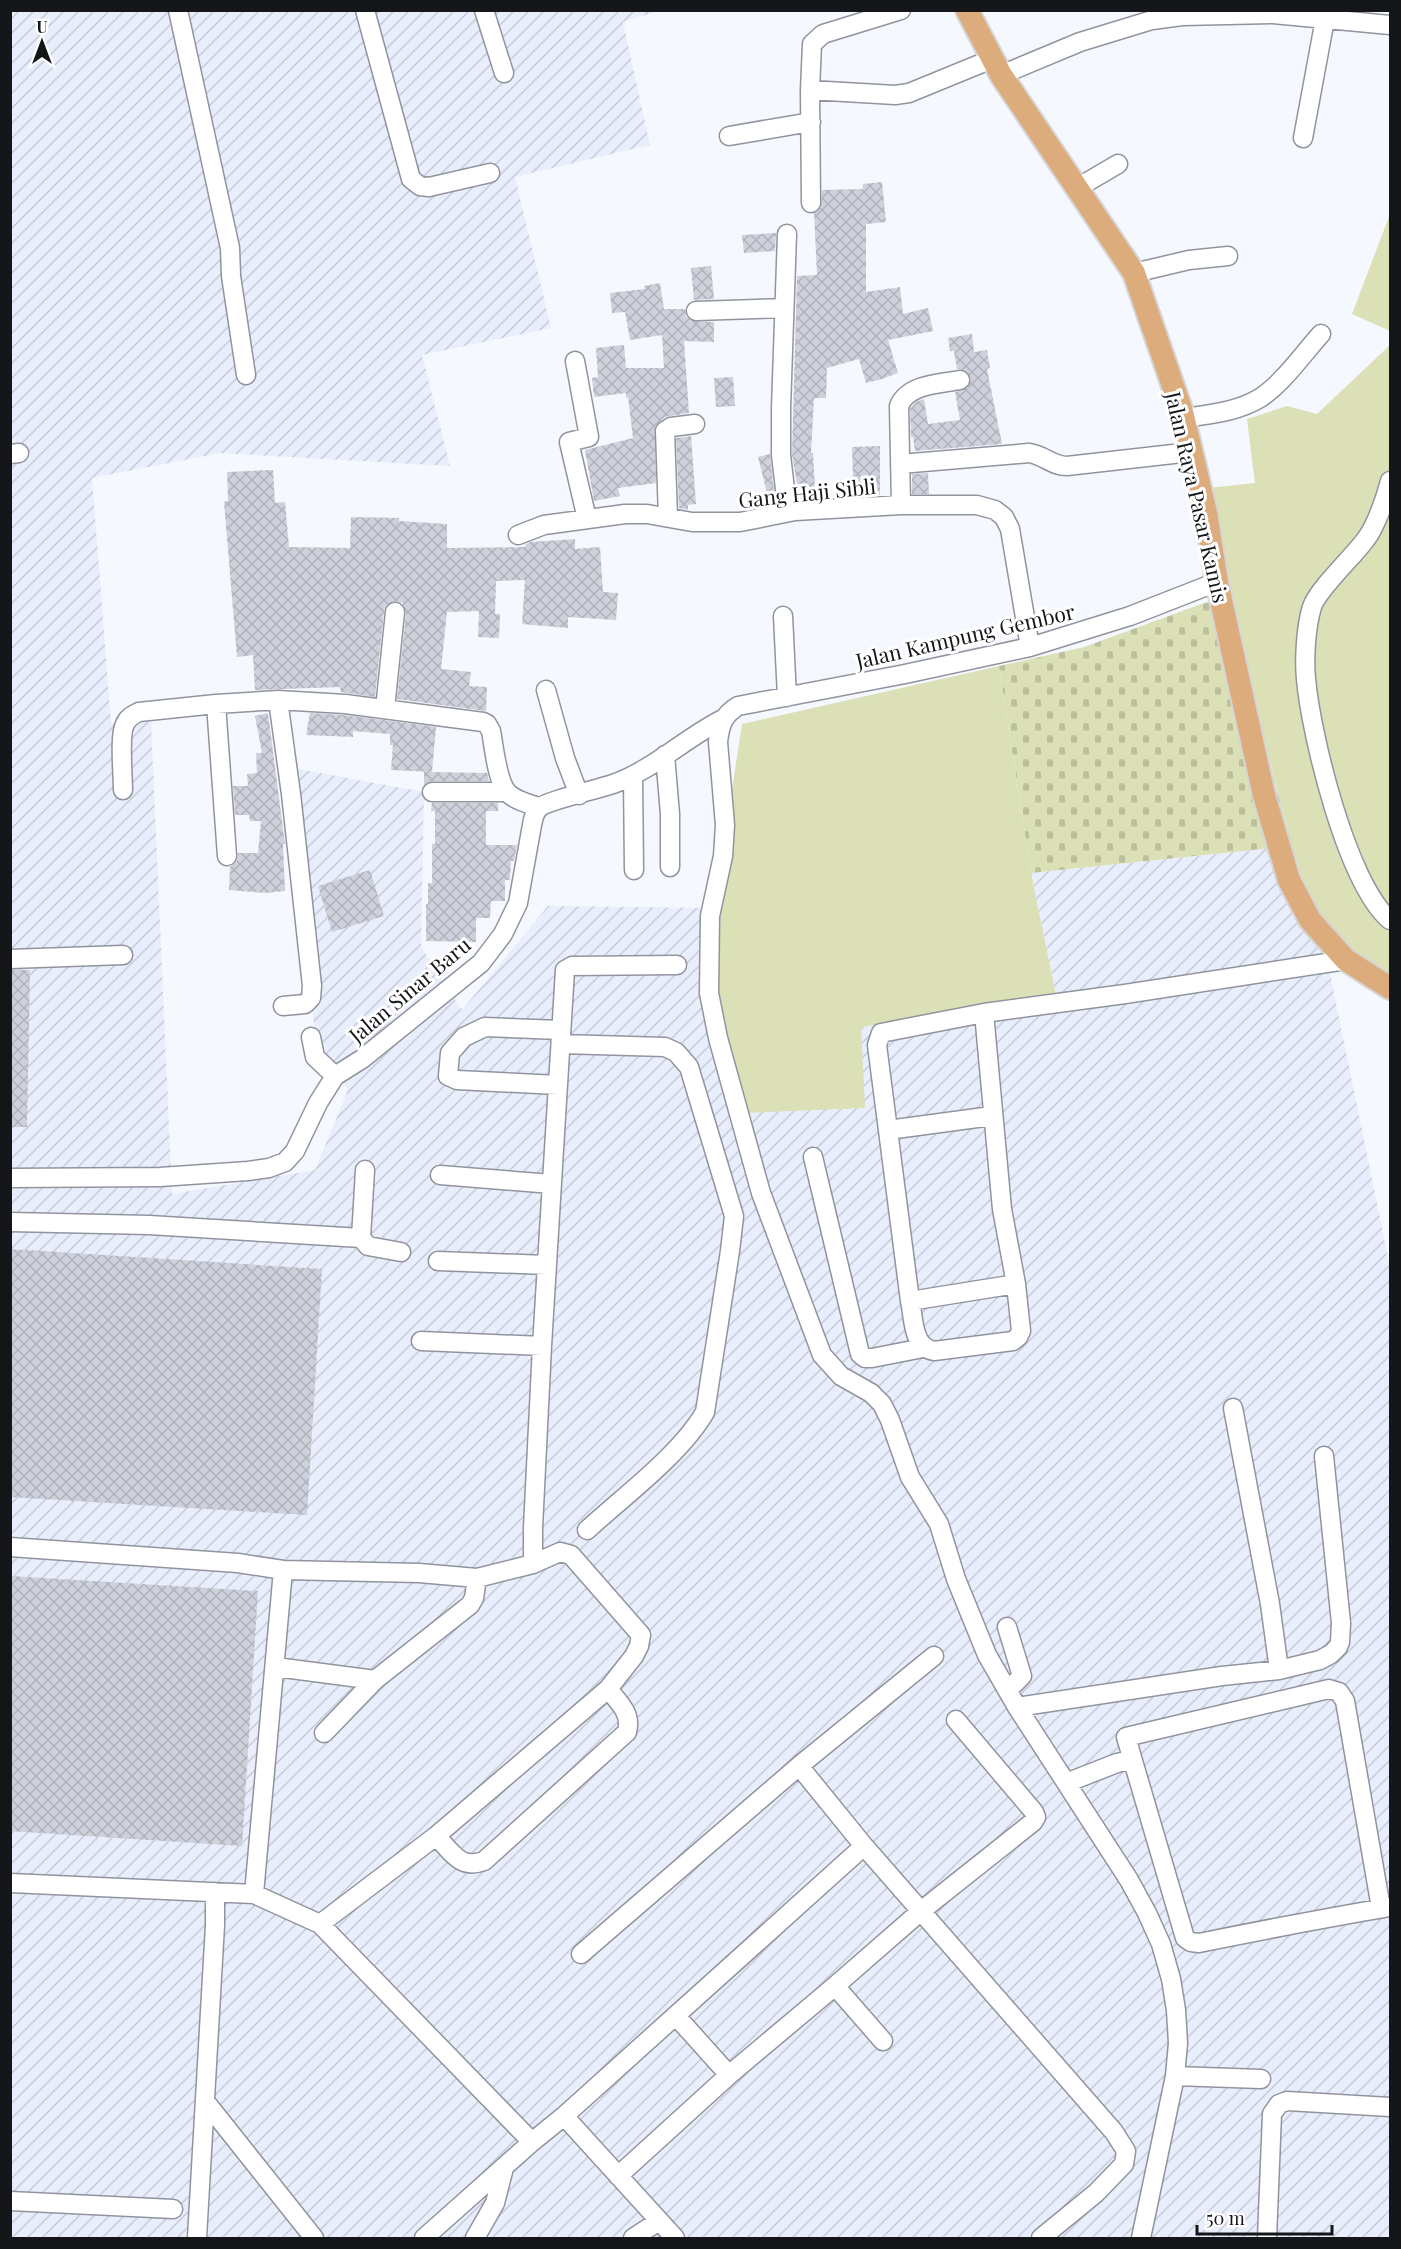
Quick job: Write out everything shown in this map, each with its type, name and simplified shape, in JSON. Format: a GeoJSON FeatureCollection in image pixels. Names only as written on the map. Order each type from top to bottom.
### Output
{"type":"FeatureCollection","features":[{"type":"Feature","properties":{"kind":"main road","name":"Jalan Raya Pasar Kamis"},"geometry":{"type":"LineString","coordinates":[[967,10],[997,67],[1134,273],[1184,418],[1206,513],[1217,582],[1264,795],[1289,880],[1310,920],[1346,960],[1390,988]]}},
{"type":"Feature","properties":{"kind":"street"},"geometry":{"type":"LineString","coordinates":[[178,10],[230,248],[231,276],[246,375]]}},
{"type":"Feature","properties":{"kind":"street"},"geometry":{"type":"LineString","coordinates":[[365,10],[411,179],[420,186],[429,187],[490,173]]}},
{"type":"Feature","properties":{"kind":"street"},"geometry":{"type":"LineString","coordinates":[[484,10],[504,73]]}},
{"type":"Feature","properties":{"kind":"street"},"geometry":{"type":"LineString","coordinates":[[812,203],[811,48],[823,34],[902,10]]}},
{"type":"Feature","properties":{"kind":"street"},"geometry":{"type":"LineString","coordinates":[[810,90],[895,95],[909,93],[1152,20],[1182,16],[1274,14],[1390,25]]}},
{"type":"Feature","properties":{"kind":"street"},"geometry":{"type":"LineString","coordinates":[[1303,138],[1325,19]]}},
{"type":"Feature","properties":{"kind":"street"},"geometry":{"type":"LineString","coordinates":[[729,136],[811,122]]}},
{"type":"Feature","properties":{"kind":"street"},"geometry":{"type":"LineString","coordinates":[[1077,188],[1118,164]]}},
{"type":"Feature","properties":{"kind":"street"},"geometry":{"type":"LineString","coordinates":[[787,234],[783,308],[781,455],[785,489],[795,511]]}},
{"type":"Feature","properties":{"kind":"street"},"geometry":{"type":"LineString","coordinates":[[1134,273],[1189,260],[1228,256]]}},
{"type":"Feature","properties":{"kind":"street"},"geometry":{"type":"LineString","coordinates":[[696,311],[783,308]]}},
{"type":"Feature","properties":{"kind":"street"},"geometry":{"type":"LineString","coordinates":[[1184,418],[1222,413],[1261,398],[1275,386],[1321,334]]}},
{"type":"Feature","properties":{"kind":"street"},"geometry":{"type":"LineString","coordinates":[[575,361],[589,437],[569,442],[587,519]]}},
{"type":"Feature","properties":{"kind":"street"},"geometry":{"type":"LineString","coordinates":[[901,505],[898,406],[902,398],[912,390],[960,380]]}},
{"type":"Feature","properties":{"kind":"street"},"geometry":{"type":"LineString","coordinates":[[668,517],[665,431],[670,427],[695,424]]}},
{"type":"Feature","properties":{"kind":"street"},"geometry":{"type":"LineString","coordinates":[[900,464],[1029,453],[1044,458],[1054,465],[1067,466],[1191,452]]}},
{"type":"Feature","properties":{"kind":"street"},"geometry":{"type":"LineString","coordinates":[[1390,481],[1367,538],[1312,604],[1305,676],[1311,721],[1341,829],[1364,886],[1390,920]]}},
{"type":"Feature","properties":{"kind":"street","name":"Gang Haji Sibli"},"geometry":{"type":"LineString","coordinates":[[518,535],[544,525],[625,513],[692,522],[740,522],[795,511],[901,505],[977,505],[995,510],[1004,517],[1010,529],[1030,647]]}},
{"type":"Feature","properties":{"kind":"street","name":"Jalan Kampung Gembor"},"geometry":{"type":"LineString","coordinates":[[723,719],[728,712],[738,706],[1030,647],[1130,616],[1217,582]]}},
{"type":"Feature","properties":{"kind":"street"},"geometry":{"type":"LineString","coordinates":[[385,709],[395,612]]}},
{"type":"Feature","properties":{"kind":"street"},"geometry":{"type":"LineString","coordinates":[[783,616],[787,697]]}},
{"type":"Feature","properties":{"kind":"street"},"geometry":{"type":"LineString","coordinates":[[546,690],[565,758],[579,795]]}},
{"type":"Feature","properties":{"kind":"street"},"geometry":{"type":"LineString","coordinates":[[278,700],[291,794],[312,986],[311,998],[304,1004],[283,1006]]}},
{"type":"Feature","properties":{"kind":"street"},"geometry":{"type":"LineString","coordinates":[[123,790],[122,730],[128,718],[139,712],[278,700],[345,704],[474,720],[487,724],[491,731],[501,781],[507,792],[516,799],[539,807],[633,777],[704,729],[723,719]]}},
{"type":"Feature","properties":{"kind":"street"},"geometry":{"type":"LineString","coordinates":[[216,704],[227,856]]}},
{"type":"Feature","properties":{"kind":"street"},"geometry":{"type":"LineString","coordinates":[[723,719],[718,742],[725,825],[723,856],[710,916],[708,993],[718,1038],[761,1193],[822,1355],[841,1376],[871,1394],[882,1404],[910,1477],[939,1524],[956,1579],[982,1645],[1017,1707],[1148,1912],[1172,1979],[1178,2043],[1175,2076],[1141,2238]]}},
{"type":"Feature","properties":{"kind":"street"},"geometry":{"type":"LineString","coordinates":[[665,755],[670,814],[670,867]]}},
{"type":"Feature","properties":{"kind":"street"},"geometry":{"type":"LineString","coordinates":[[633,777],[634,870]]}},
{"type":"Feature","properties":{"kind":"street"},"geometry":{"type":"LineString","coordinates":[[432,792],[507,792]]}},
{"type":"Feature","properties":{"kind":"street","name":"Jalan Sinar Baru"},"geometry":{"type":"LineString","coordinates":[[10,1178],[160,1177],[248,1171],[269,1168],[285,1162],[295,1151],[318,1103],[335,1076],[362,1059],[481,963],[503,934],[518,903],[534,815],[539,807]]}},
{"type":"Feature","properties":{"kind":"street"},"geometry":{"type":"LineString","coordinates":[[10,959],[123,955]]}},
{"type":"Feature","properties":{"kind":"street"},"geometry":{"type":"LineString","coordinates":[[923,1348],[918,1341],[910,1301],[877,1045],[881,1033],[984,1012],[1125,994],[1346,960]]}},
{"type":"Feature","properties":{"kind":"street"},"geometry":{"type":"LineString","coordinates":[[533,1564],[532,1528],[565,970],[572,966],[677,965]]}},
{"type":"Feature","properties":{"kind":"street"},"geometry":{"type":"LineString","coordinates":[[813,1157],[860,1354],[865,1358],[872,1358],[923,1348],[934,1351],[1012,1341],[1018,1337],[1021,1326],[1002,1209],[984,1012]]}},
{"type":"Feature","properties":{"kind":"street"},"geometry":{"type":"LineString","coordinates":[[558,1086],[457,1080],[448,1076],[450,1053],[464,1037],[485,1027],[665,1047],[676,1052],[689,1067],[734,1216],[705,1412],[694,1431],[587,1530]]}},
{"type":"Feature","properties":{"kind":"street"},"geometry":{"type":"LineString","coordinates":[[311,1037],[315,1057],[335,1076]]}},
{"type":"Feature","properties":{"kind":"street"},"geometry":{"type":"LineString","coordinates":[[888,1130],[992,1116]]}},
{"type":"Feature","properties":{"kind":"street"},"geometry":{"type":"LineString","coordinates":[[365,1170],[361,1238],[368,1246],[401,1252]]}},
{"type":"Feature","properties":{"kind":"street"},"geometry":{"type":"LineString","coordinates":[[440,1175],[552,1184]]}},
{"type":"Feature","properties":{"kind":"street"},"geometry":{"type":"LineString","coordinates":[[10,1222],[149,1225],[361,1238]]}},
{"type":"Feature","properties":{"kind":"street"},"geometry":{"type":"LineString","coordinates":[[438,1261],[547,1266]]}},
{"type":"Feature","properties":{"kind":"street"},"geometry":{"type":"LineString","coordinates":[[910,1301],[1016,1284]]}},
{"type":"Feature","properties":{"kind":"street"},"geometry":{"type":"LineString","coordinates":[[421,1341],[542,1346]]}},
{"type":"Feature","properties":{"kind":"street"},"geometry":{"type":"LineString","coordinates":[[1233,1408],[1270,1604],[1280,1670]]}},
{"type":"Feature","properties":{"kind":"street"},"geometry":{"type":"LineString","coordinates":[[1017,1707],[1222,1676],[1280,1670],[1320,1660],[1331,1654],[1340,1642],[1341,1623],[1324,1456]]}},
{"type":"Feature","properties":{"kind":"street"},"geometry":{"type":"LineString","coordinates":[[10,1547],[238,1563],[283,1570],[418,1573],[477,1578],[533,1564],[560,1552],[572,1555],[641,1635],[634,1656],[608,1689],[436,1836],[320,1924]]}},
{"type":"Feature","properties":{"kind":"street"},"geometry":{"type":"LineString","coordinates":[[254,1894],[283,1570]]}},
{"type":"Feature","properties":{"kind":"street"},"geometry":{"type":"LineString","coordinates":[[324,1733],[375,1680],[470,1605],[474,1598],[477,1578]]}},
{"type":"Feature","properties":{"kind":"street"},"geometry":{"type":"LineString","coordinates":[[1006,1689],[1022,1676],[1007,1627]]}},
{"type":"Feature","properties":{"kind":"street"},"geometry":{"type":"LineString","coordinates":[[581,1954],[800,1766],[934,1656]]}},
{"type":"Feature","properties":{"kind":"street"},"geometry":{"type":"LineString","coordinates":[[276,1667],[375,1680]]}},
{"type":"Feature","properties":{"kind":"street"},"geometry":{"type":"LineString","coordinates":[[436,1836],[462,1863],[473,1865],[484,1860],[627,1732],[630,1722],[627,1712],[608,1689]]}},
{"type":"Feature","properties":{"kind":"street"},"geometry":{"type":"LineString","coordinates":[[1329,1689],[1339,1692],[1345,1701],[1386,1907],[1199,1943],[1191,1942],[1185,1938],[1126,1737],[1329,1689]]}},
{"type":"Feature","properties":{"kind":"street"},"geometry":{"type":"LineString","coordinates":[[618,2176],[729,2075],[921,1911],[1033,1822],[1036,1817],[1034,1812],[956,1720]]}},
{"type":"Feature","properties":{"kind":"street"},"geometry":{"type":"LineString","coordinates":[[1066,1783],[1117,1763],[1131,1760]]}},
{"type":"Feature","properties":{"kind":"street"},"geometry":{"type":"LineString","coordinates":[[800,1766],[864,1846],[1114,2132],[1126,2151],[1124,2164],[1096,2193],[1041,2238]]}},
{"type":"Feature","properties":{"kind":"street"},"geometry":{"type":"LineString","coordinates":[[424,2238],[564,2116],[864,1846]]}},
{"type":"Feature","properties":{"kind":"street"},"geometry":{"type":"LineString","coordinates":[[10,1883],[254,1894],[320,1924],[532,2142]]}},
{"type":"Feature","properties":{"kind":"street"},"geometry":{"type":"LineString","coordinates":[[197,2238],[215,1892]]}},
{"type":"Feature","properties":{"kind":"street"},"geometry":{"type":"LineString","coordinates":[[835,1986],[883,2041]]}},
{"type":"Feature","properties":{"kind":"street"},"geometry":{"type":"LineString","coordinates":[[676,2016],[729,2075]]}},
{"type":"Feature","properties":{"kind":"street"},"geometry":{"type":"LineString","coordinates":[[1175,2076],[1261,2079]]}},
{"type":"Feature","properties":{"kind":"street"},"geometry":{"type":"LineString","coordinates":[[205,2101],[315,2238]]}},
{"type":"Feature","properties":{"kind":"street"},"geometry":{"type":"LineString","coordinates":[[1267,2238],[1272,2114],[1279,2104],[1287,2101],[1390,2107]]}},
{"type":"Feature","properties":{"kind":"street"},"geometry":{"type":"LineString","coordinates":[[564,2116],[675,2238]]}},
{"type":"Feature","properties":{"kind":"street"},"geometry":{"type":"LineString","coordinates":[[475,2238],[495,2204],[504,2168]]}},
{"type":"Feature","properties":{"kind":"street"},"geometry":{"type":"LineString","coordinates":[[10,2201],[173,2210]]}},
{"type":"Feature","properties":{"kind":"street"},"geometry":{"type":"LineString","coordinates":[[633,2238],[658,2221]]}},
{"type":"Feature","properties":{"kind":"shaded area"},"geometry":{"type":"Polygon","coordinates":[[[11,11],[658,11],[623,22],[650,145],[515,177],[551,328],[422,355],[450,466],[220,453],[92,478],[111,723],[151,722],[172,1194],[315,1170],[348,1090],[315,1038],[293,768],[424,792],[421,947],[462,1010],[548,906],[714,908],[861,1027],[1057,1000],[1031,873],[1292,846],[1328,964],[1390,1267],[1390,2238],[11,2238],[11,11]]]}},
{"type":"Feature","properties":{"kind":"green space"},"geometry":{"type":"Polygon","coordinates":[[[1390,214],[1390,331],[1352,314],[1390,214]]]}},
{"type":"Feature","properties":{"kind":"green space"},"geometry":{"type":"Polygon","coordinates":[[[1390,345],[1390,981],[1328,964],[1292,846],[1227,595],[1208,488],[1255,483],[1247,419],[1287,406],[1317,414],[1390,345]]]}},
{"type":"Feature","properties":{"kind":"green space"},"geometry":{"type":"Polygon","coordinates":[[[1226,595],[1292,846],[1031,873],[999,666],[1084,647],[1226,595]]]}},
{"type":"Feature","properties":{"kind":"green space"},"geometry":{"type":"Polygon","coordinates":[[[999,666],[1031,873],[1057,1000],[861,1027],[865,1108],[743,1113],[714,1017],[714,908],[742,724],[999,666]]]}},
{"type":"Feature","properties":{"kind":"building"},"geometry":{"type":"Polygon","coordinates":[[[882,182],[886,222],[866,224],[866,292],[900,287],[903,314],[928,308],[933,331],[888,340],[898,373],[882,379],[866,383],[859,359],[827,368],[826,398],[814,398],[811,453],[813,453],[815,489],[798,490],[792,454],[797,276],[817,275],[814,213],[821,208],[822,190],[863,189],[863,184],[882,182]]]}},
{"type":"Feature","properties":{"kind":"building"},"geometry":{"type":"Polygon","coordinates":[[[776,233],[775,251],[744,253],[742,235],[776,233]]]}},
{"type":"Feature","properties":{"kind":"building"},"geometry":{"type":"Polygon","coordinates":[[[711,266],[714,299],[694,300],[691,268],[711,266]]]}},
{"type":"Feature","properties":{"kind":"building"},"geometry":{"type":"Polygon","coordinates":[[[660,283],[664,309],[685,309],[686,316],[691,321],[714,322],[714,342],[684,341],[689,413],[665,417],[655,426],[656,483],[618,488],[620,496],[594,501],[585,450],[633,438],[626,393],[594,397],[592,378],[598,377],[596,348],[624,345],[626,368],[664,368],[662,335],[630,340],[625,312],[612,313],[610,293],[645,289],[644,286],[660,283]]]}},
{"type":"Feature","properties":{"kind":"building"},"geometry":{"type":"Polygon","coordinates":[[[972,334],[974,352],[987,350],[990,368],[987,369],[1002,444],[915,451],[913,437],[911,437],[910,409],[916,402],[924,399],[928,424],[960,420],[955,392],[968,388],[971,379],[964,370],[957,369],[954,351],[950,351],[948,338],[972,334]]]}},
{"type":"Feature","properties":{"kind":"building"},"geometry":{"type":"Polygon","coordinates":[[[733,377],[735,406],[716,407],[714,378],[733,377]]]}},
{"type":"Feature","properties":{"kind":"building"},"geometry":{"type":"Polygon","coordinates":[[[691,436],[696,504],[688,505],[688,510],[679,508],[676,438],[691,436]]]}},
{"type":"Feature","properties":{"kind":"building"},"geometry":{"type":"Polygon","coordinates":[[[880,446],[880,495],[839,497],[838,480],[853,479],[852,447],[880,446]]]}},
{"type":"Feature","properties":{"kind":"building"},"geometry":{"type":"Polygon","coordinates":[[[770,454],[774,490],[779,503],[770,505],[758,457],[770,454]]]}},
{"type":"Feature","properties":{"kind":"building"},"geometry":{"type":"Polygon","coordinates":[[[273,470],[275,503],[285,502],[289,547],[350,548],[351,517],[399,518],[399,521],[447,524],[447,548],[525,547],[530,542],[575,539],[575,549],[600,547],[603,592],[618,593],[616,620],[568,617],[568,628],[522,624],[525,580],[496,581],[495,614],[500,614],[499,638],[478,637],[479,611],[447,612],[441,669],[471,672],[469,686],[487,687],[486,711],[397,699],[406,613],[402,603],[396,601],[386,605],[384,611],[375,697],[341,692],[340,687],[255,690],[253,655],[237,657],[224,502],[228,501],[227,472],[273,470]]]}},
{"type":"Feature","properties":{"kind":"building"},"geometry":{"type":"Polygon","coordinates":[[[928,473],[929,494],[912,494],[912,474],[928,473]]]}},
{"type":"Feature","properties":{"kind":"building"},"geometry":{"type":"Polygon","coordinates":[[[268,713],[285,844],[283,844],[285,891],[265,893],[229,890],[230,867],[237,861],[238,853],[258,853],[261,821],[250,821],[249,815],[235,815],[233,786],[248,786],[247,774],[257,773],[256,753],[262,753],[255,716],[268,713]]]}},
{"type":"Feature","properties":{"kind":"building"},"geometry":{"type":"Polygon","coordinates":[[[310,713],[436,727],[432,772],[391,770],[393,745],[390,745],[390,734],[353,731],[353,737],[306,735],[310,713]]]}},
{"type":"Feature","properties":{"kind":"building"},"geometry":{"type":"Polygon","coordinates":[[[424,772],[487,773],[489,781],[432,781],[424,784],[424,772]]]}},
{"type":"Feature","properties":{"kind":"building"},"geometry":{"type":"Polygon","coordinates":[[[432,803],[498,803],[498,811],[486,811],[486,845],[517,845],[514,861],[511,861],[510,880],[505,880],[505,901],[491,901],[490,918],[476,918],[476,942],[426,941],[426,904],[428,904],[428,883],[432,883],[432,844],[435,844],[435,811],[431,811],[432,803]]]}},
{"type":"Feature","properties":{"kind":"building"},"geometry":{"type":"Polygon","coordinates":[[[370,870],[384,916],[332,932],[318,886],[370,870]]]}},
{"type":"Feature","properties":{"kind":"building"},"geometry":{"type":"Polygon","coordinates":[[[10,970],[30,970],[27,1127],[10,1127],[10,970]]]}},
{"type":"Feature","properties":{"kind":"building"},"geometry":{"type":"Polygon","coordinates":[[[10,1249],[322,1269],[307,1515],[10,1497],[10,1249]]]}},
{"type":"Feature","properties":{"kind":"building"},"geometry":{"type":"Polygon","coordinates":[[[10,1576],[258,1591],[242,1846],[10,1831],[10,1576]]]}}]}
